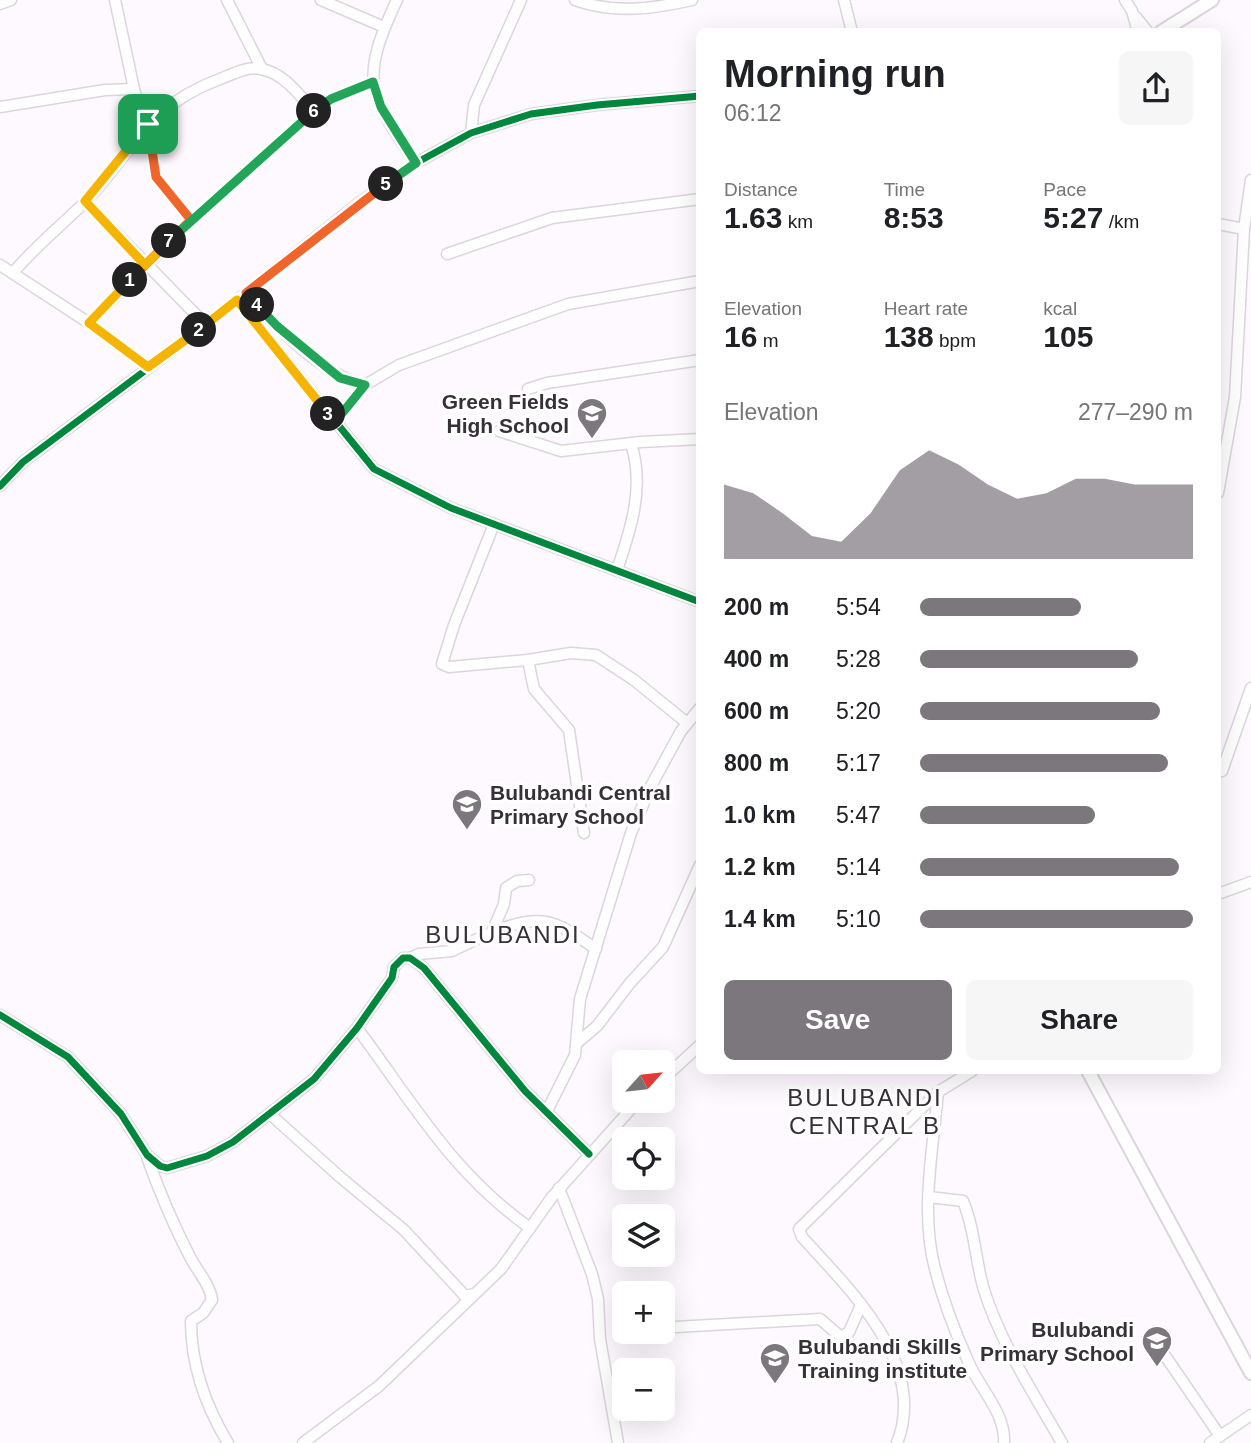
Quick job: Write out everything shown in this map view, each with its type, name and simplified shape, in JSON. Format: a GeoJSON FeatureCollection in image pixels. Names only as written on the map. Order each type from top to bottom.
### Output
{"type":"FeatureCollection","features":[{"type":"Feature","properties":{"kind":"main road"},"geometry":{"type":"LineString","coordinates":[[1167,28],[1212,0]]}},
{"type":"Feature","properties":{"kind":"main road"},"geometry":{"type":"LineString","coordinates":[[1186,28],[1223,0]]}},
{"type":"Feature","properties":{"kind":"main road"},"geometry":{"type":"LineString","coordinates":[[1090,1074],[1251,1373]]}},
{"type":"Feature","properties":{"kind":"street"},"geometry":{"type":"LineString","coordinates":[[0,4],[11,0]]}},
{"type":"Feature","properties":{"kind":"street"},"geometry":{"type":"LineString","coordinates":[[115,0],[139,106],[139,133]]}},
{"type":"Feature","properties":{"kind":"street"},"geometry":{"type":"LineString","coordinates":[[227,0],[262,69]]}},
{"type":"Feature","properties":{"kind":"street"},"geometry":{"type":"LineString","coordinates":[[321,0],[384,27]]}},
{"type":"Feature","properties":{"kind":"street"},"geometry":{"type":"LineString","coordinates":[[397,0],[384,27],[372,64],[373,82],[381,107],[416,163]]}},
{"type":"Feature","properties":{"kind":"street"},"geometry":{"type":"LineString","coordinates":[[471,133],[474,105],[521,0]]}},
{"type":"Feature","properties":{"kind":"street"},"geometry":{"type":"LineString","coordinates":[[575,0],[607,9],[623,10],[692,0]]}},
{"type":"Feature","properties":{"kind":"street"},"geometry":{"type":"LineString","coordinates":[[844,0],[851,28]]}},
{"type":"Feature","properties":{"kind":"street"},"geometry":{"type":"LineString","coordinates":[[1125,0],[1145,28]]}},
{"type":"Feature","properties":{"kind":"street"},"geometry":{"type":"LineString","coordinates":[[1132,11],[1137,28]]}},
{"type":"Feature","properties":{"kind":"street"},"geometry":{"type":"LineString","coordinates":[[13,273],[26,257],[85,201],[139,133],[184,95],[243,70],[262,69],[287,81],[314,111]]}},
{"type":"Feature","properties":{"kind":"street"},"geometry":{"type":"LineString","coordinates":[[89,323],[191,220],[314,111],[331,99],[373,82]]}},
{"type":"Feature","properties":{"kind":"street"},"geometry":{"type":"LineString","coordinates":[[0,107],[106,90],[134,89]]}},
{"type":"Feature","properties":{"kind":"street"},"geometry":{"type":"LineString","coordinates":[[0,486],[23,462],[206,325],[360,202],[416,163],[471,133],[531,114],[696,96]]}},
{"type":"Feature","properties":{"kind":"street"},"geometry":{"type":"LineString","coordinates":[[148,124],[156,177],[191,220]]}},
{"type":"Feature","properties":{"kind":"street"},"geometry":{"type":"LineString","coordinates":[[1221,476],[1235,397],[1244,229],[1251,180]]}},
{"type":"Feature","properties":{"kind":"street"},"geometry":{"type":"LineString","coordinates":[[447,254],[552,218],[696,200]]}},
{"type":"Feature","properties":{"kind":"street"},"geometry":{"type":"LineString","coordinates":[[85,201],[206,325]]}},
{"type":"Feature","properties":{"kind":"street"},"geometry":{"type":"LineString","coordinates":[[1221,225],[1244,229]]}},
{"type":"Feature","properties":{"kind":"street"},"geometry":{"type":"LineString","coordinates":[[0,265],[89,323],[148,367]]}},
{"type":"Feature","properties":{"kind":"street"},"geometry":{"type":"LineString","coordinates":[[335,422],[365,385],[399,365],[568,304],[696,282]]}},
{"type":"Feature","properties":{"kind":"street"},"geometry":{"type":"LineString","coordinates":[[241,297],[340,378],[365,385]]}},
{"type":"Feature","properties":{"kind":"street"},"geometry":{"type":"LineString","coordinates":[[241,297],[335,422],[374,469],[431,499],[696,600]]}},
{"type":"Feature","properties":{"kind":"street"},"geometry":{"type":"LineString","coordinates":[[528,389],[547,383],[696,361]]}},
{"type":"Feature","properties":{"kind":"street"},"geometry":{"type":"LineString","coordinates":[[499,430],[561,451],[696,439]]}},
{"type":"Feature","properties":{"kind":"street"},"geometry":{"type":"LineString","coordinates":[[617,570],[629,533],[636,497],[637,461],[631,444]]}},
{"type":"Feature","properties":{"kind":"street"},"geometry":{"type":"LineString","coordinates":[[494,524],[454,625],[442,664],[449,667],[571,653],[596,655],[634,680],[687,723]]}},
{"type":"Feature","properties":{"kind":"street"},"geometry":{"type":"LineString","coordinates":[[528,660],[529,677],[534,689],[569,730],[584,833]]}},
{"type":"Feature","properties":{"kind":"street"},"geometry":{"type":"LineString","coordinates":[[1222,771],[1251,688]]}},
{"type":"Feature","properties":{"kind":"street"},"geometry":{"type":"LineString","coordinates":[[546,1114],[575,1055],[580,999],[631,833],[651,786],[687,723],[696,713]]}},
{"type":"Feature","properties":{"kind":"street"},"geometry":{"type":"LineString","coordinates":[[577,1043],[597,1026],[630,983],[663,947],[696,874]]}},
{"type":"Feature","properties":{"kind":"street"},"geometry":{"type":"LineString","coordinates":[[492,932],[504,904],[506,888],[517,881],[529,880]]}},
{"type":"Feature","properties":{"kind":"street"},"geometry":{"type":"LineString","coordinates":[[1221,893],[1251,882]]}},
{"type":"Feature","properties":{"kind":"street"},"geometry":{"type":"LineString","coordinates":[[147,1155],[160,1166],[181,1166],[233,1142],[271,1115],[314,1079],[357,1028],[392,978],[394,967],[403,958],[452,951],[516,923],[555,922],[596,949]]}},
{"type":"Feature","properties":{"kind":"street"},"geometry":{"type":"LineString","coordinates":[[410,958],[424,968],[546,1114],[589,1154]]}},
{"type":"Feature","properties":{"kind":"street"},"geometry":{"type":"LineString","coordinates":[[0,1015],[68,1057],[121,1114],[147,1155],[158,1188],[211,1293],[212,1300],[203,1312],[191,1321],[191,1346],[200,1385],[214,1419],[228,1443]]}},
{"type":"Feature","properties":{"kind":"street"},"geometry":{"type":"LineString","coordinates":[[357,1028],[434,1137],[503,1209],[530,1228]]}},
{"type":"Feature","properties":{"kind":"street"},"geometry":{"type":"LineString","coordinates":[[676,1067],[696,1049]]}},
{"type":"Feature","properties":{"kind":"street"},"geometry":{"type":"LineString","coordinates":[[897,1443],[906,1410],[905,1394],[890,1353],[861,1305],[802,1237],[799,1229],[938,1092],[967,1074]]}},
{"type":"Feature","properties":{"kind":"street"},"geometry":{"type":"LineString","coordinates":[[938,1092],[929,1197],[929,1233],[935,1268],[968,1361],[1003,1425],[1004,1443]]}},
{"type":"Feature","properties":{"kind":"street"},"geometry":{"type":"LineString","coordinates":[[303,1443],[379,1385],[501,1269],[559,1188],[627,1113]]}},
{"type":"Feature","properties":{"kind":"street"},"geometry":{"type":"LineString","coordinates":[[271,1115],[404,1230],[465,1296],[475,1294]]}},
{"type":"Feature","properties":{"kind":"street"},"geometry":{"type":"LineString","coordinates":[[559,1188],[593,1274],[598,1299],[600,1339],[618,1443]]}},
{"type":"Feature","properties":{"kind":"street"},"geometry":{"type":"LineString","coordinates":[[929,1197],[962,1201],[971,1219],[984,1290],[1014,1360],[1062,1443]]}},
{"type":"Feature","properties":{"kind":"street"},"geometry":{"type":"LineString","coordinates":[[675,1327],[820,1319],[841,1337],[849,1332],[861,1305]]}},
{"type":"Feature","properties":{"kind":"street"},"geometry":{"type":"LineString","coordinates":[[1166,1357],[1220,1436]]}},
{"type":"Feature","properties":{"kind":"street"},"geometry":{"type":"LineString","coordinates":[[1210,1443],[1251,1415]]}},
{"type":"Feature","properties":{"kind":"cycle path"},"geometry":{"type":"LineString","coordinates":[[0,486],[23,462],[206,325],[360,202],[416,163],[471,133],[531,114],[696,96]]}},
{"type":"Feature","properties":{"kind":"cycle path"},"geometry":{"type":"LineString","coordinates":[[237,300],[374,469],[451,508],[696,600]]}},
{"type":"Feature","properties":{"kind":"cycle path"},"geometry":{"type":"LineString","coordinates":[[0,1015],[68,1057],[121,1114],[147,1155],[160,1166],[167,1168],[207,1156],[233,1142],[314,1079],[357,1028],[392,978],[394,967],[403,958],[410,958],[424,968],[525,1091],[589,1154]]}},
{"type":"Feature","properties":{"kind":"place","name":"Green Fields High School"},"geometry":{"type":"Point","coordinates":[592,440]}},
{"type":"Feature","properties":{"kind":"place","name":"Bulubandi Central Primary School"},"geometry":{"type":"Point","coordinates":[467,831]}},
{"type":"Feature","properties":{"kind":"place","name":"Bulubandi Primary School"},"geometry":{"type":"Point","coordinates":[1157,1368]}},
{"type":"Feature","properties":{"kind":"place","name":"Bulubandi Skills Training institute"},"geometry":{"type":"Point","coordinates":[775,1385]}},
{"type":"Feature","properties":{"kind":"district","name":"BULUBANDI"},"geometry":{"type":"Point","coordinates":[503,934]}},
{"type":"Feature","properties":{"kind":"district","name":"BULUBANDI CENTRAL B"},"geometry":{"type":"Point","coordinates":[865,1111]}},
{"type":"Feature","properties":{"kind":"route"},"geometry":{"type":"LineString","coordinates":[[148,124],[85,201],[145,265],[191,220],[321,105],[373,82],[381,107],[394,132],[416,163],[360,202],[246,293],[277,326],[340,378],[365,385],[335,422],[237,300],[148,367],[89,323],[191,220],[156,177],[148,124]]}}]}
